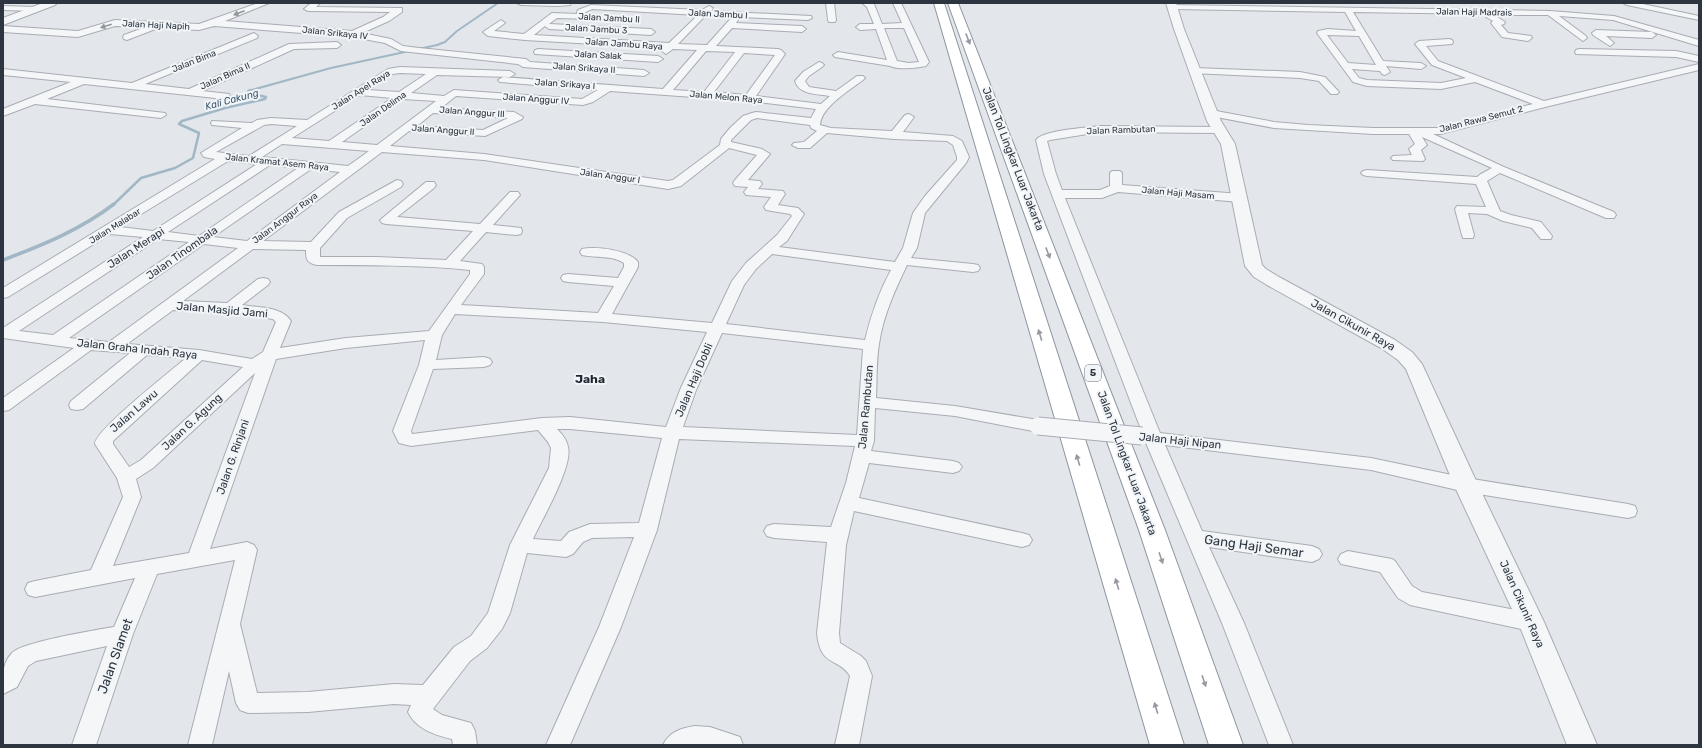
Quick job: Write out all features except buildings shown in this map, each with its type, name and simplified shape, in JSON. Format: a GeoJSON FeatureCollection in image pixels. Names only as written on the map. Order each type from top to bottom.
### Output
{"type":"FeatureCollection","features":[{"type":"Feature","properties":{"kind":"highway","name":"Jalan Tol Lingkar Luar Jakarta"},"geometry":{"type":"LineString","coordinates":[[939,3],[1067,423],[1168,745]]}},
{"type":"Feature","properties":{"kind":"highway","name":"Jalan Tol Lingkar Luar Jakarta"},"geometry":{"type":"LineString","coordinates":[[953,3],[1152,530],[1226,745]]}},
{"type":"Feature","properties":{"kind":"street"},"geometry":{"type":"LineString","coordinates":[[3,22],[52,3]]}},
{"type":"Feature","properties":{"kind":"street"},"geometry":{"type":"LineString","coordinates":[[214,23],[265,3]]}},
{"type":"Feature","properties":{"kind":"street"},"geometry":{"type":"LineString","coordinates":[[316,3],[308,9],[400,11],[352,34]]}},
{"type":"Feature","properties":{"kind":"street"},"geometry":{"type":"LineString","coordinates":[[521,3],[566,3]]}},
{"type":"Feature","properties":{"kind":"street"},"geometry":{"type":"LineString","coordinates":[[830,3],[832,20]]}},
{"type":"Feature","properties":{"kind":"street"},"geometry":{"type":"LineString","coordinates":[[866,3],[872,6],[894,65]]}},
{"type":"Feature","properties":{"kind":"street"},"geometry":{"type":"LineString","coordinates":[[838,55],[894,65],[909,66],[923,64],[924,62],[897,3]]}},
{"type":"Feature","properties":{"kind":"street"},"geometry":{"type":"LineString","coordinates":[[1662,3],[1699,10]]}},
{"type":"Feature","properties":{"kind":"street"},"geometry":{"type":"LineString","coordinates":[[639,44],[681,4]]}},
{"type":"Feature","properties":{"kind":"street","name":"Jalan Haji Madrais"},"geometry":{"type":"LineString","coordinates":[[1172,5],[1348,10],[1550,13],[1602,16],[1628,21],[1699,43]]}},
{"type":"Feature","properties":{"kind":"street","name":"Jalan Cikunir Raya"},"geometry":{"type":"LineString","coordinates":[[1172,5],[1215,122],[1228,144],[1234,162],[1254,266],[1260,273],[1273,281],[1388,344],[1411,362],[1418,374],[1466,485],[1531,622],[1582,745]]}},
{"type":"Feature","properties":{"kind":"street"},"geometry":{"type":"LineString","coordinates":[[627,88],[671,47],[711,6]]}},
{"type":"Feature","properties":{"kind":"street"},"geometry":{"type":"LineString","coordinates":[[666,92],[730,25],[745,6]]}},
{"type":"Feature","properties":{"kind":"street","name":"Jalan Jambu I"},"geometry":{"type":"LineString","coordinates":[[581,12],[588,7],[808,18]]}},
{"type":"Feature","properties":{"kind":"street"},"geometry":{"type":"LineString","coordinates":[[771,16],[778,7]]}},
{"type":"Feature","properties":{"kind":"street"},"geometry":{"type":"LineString","coordinates":[[1624,7],[1674,22],[1683,15]]}},
{"type":"Feature","properties":{"kind":"street"},"geometry":{"type":"LineString","coordinates":[[1602,16],[1624,7],[1699,18]]}},
{"type":"Feature","properties":{"kind":"street"},"geometry":{"type":"LineString","coordinates":[[3,8],[36,9]]}},
{"type":"Feature","properties":{"kind":"street","name":"Jalan Jambu II"},"geometry":{"type":"LineString","coordinates":[[541,25],[555,16],[593,17],[603,8]]}},
{"type":"Feature","properties":{"kind":"street"},"geometry":{"type":"LineString","coordinates":[[1348,10],[1382,68]]}},
{"type":"Feature","properties":{"kind":"street"},"geometry":{"type":"LineString","coordinates":[[1485,12],[1506,23],[1495,23],[1504,34],[1528,38]]}},
{"type":"Feature","properties":{"kind":"street"},"geometry":{"type":"LineString","coordinates":[[1550,13],[1583,38]]}},
{"type":"Feature","properties":{"kind":"street"},"geometry":{"type":"LineString","coordinates":[[1628,21],[1660,23]]}},
{"type":"Feature","properties":{"kind":"street","name":"Jalan Haji Napih"},"geometry":{"type":"LineString","coordinates":[[3,30],[78,34],[115,23],[198,27],[214,23]]}},
{"type":"Feature","properties":{"kind":"street","name":"Jalan Srikaya IV"},"geometry":{"type":"LineString","coordinates":[[214,23],[352,34],[388,41],[406,49],[524,63]]}},
{"type":"Feature","properties":{"kind":"street","name":"Jalan Jambu Raya"},"geometry":{"type":"LineString","coordinates":[[501,23],[487,32],[555,39],[671,47],[778,52],[780,54],[749,98]]}},
{"type":"Feature","properties":{"kind":"street"},"geometry":{"type":"LineString","coordinates":[[127,38],[161,25]]}},
{"type":"Feature","properties":{"kind":"street"},"geometry":{"type":"LineString","coordinates":[[525,36],[541,25]]}},
{"type":"Feature","properties":{"kind":"street","name":"Jalan Jambu 3"},"geometry":{"type":"LineString","coordinates":[[541,25],[657,27]]}},
{"type":"Feature","properties":{"kind":"street"},"geometry":{"type":"LineString","coordinates":[[730,25],[802,29]]}},
{"type":"Feature","properties":{"kind":"street"},"geometry":{"type":"LineString","coordinates":[[860,27],[907,25]]}},
{"type":"Feature","properties":{"kind":"street"},"geometry":{"type":"LineString","coordinates":[[1363,34],[1321,32],[1356,80],[1367,83],[1435,86],[1474,79]]}},
{"type":"Feature","properties":{"kind":"street"},"geometry":{"type":"LineString","coordinates":[[1610,43],[1596,32],[1674,36]]}},
{"type":"Feature","properties":{"kind":"street","name":"Jalan Bima"},"geometry":{"type":"LineString","coordinates":[[134,86],[254,36]]}},
{"type":"Feature","properties":{"kind":"street"},"geometry":{"type":"LineString","coordinates":[[482,94],[555,39]]}},
{"type":"Feature","properties":{"kind":"street"},"geometry":{"type":"LineString","coordinates":[[1449,42],[1419,44],[1435,64],[1543,104]]}},
{"type":"Feature","properties":{"kind":"street","name":"Jalan Bima II"},"geometry":{"type":"LineString","coordinates":[[191,92],[296,46],[338,45]]}},
{"type":"Feature","properties":{"kind":"street"},"geometry":{"type":"LineString","coordinates":[[707,95],[741,51]]}},
{"type":"Feature","properties":{"kind":"street","name":"Jalan Salak"},"geometry":{"type":"LineString","coordinates":[[538,52],[658,59]]}},
{"type":"Feature","properties":{"kind":"street"},"geometry":{"type":"LineString","coordinates":[[1579,52],[1676,54],[1699,59]]}},
{"type":"Feature","properties":{"kind":"street"},"geometry":{"type":"LineString","coordinates":[[1624,60],[1655,54]]}},
{"type":"Feature","properties":{"kind":"street","name":"Jalan Bima II"},"geometry":{"type":"LineString","coordinates":[[260,61],[275,64]]}},
{"type":"Feature","properties":{"kind":"street","name":"Jalan Srikaya II"},"geometry":{"type":"LineString","coordinates":[[524,63],[644,73]]}},
{"type":"Feature","properties":{"kind":"street"},"geometry":{"type":"LineString","coordinates":[[819,65],[806,74],[800,81],[801,86],[806,89],[837,94]]}},
{"type":"Feature","properties":{"kind":"street"},"geometry":{"type":"LineString","coordinates":[[1345,66],[1382,68],[1421,66]]}},
{"type":"Feature","properties":{"kind":"street","name":"Jalan Rawa Semut 2"},"geometry":{"type":"LineString","coordinates":[[1215,122],[1373,131],[1440,131],[1543,104],[1699,67]]}},
{"type":"Feature","properties":{"kind":"street","name":"Jalan Apel Raya"},"geometry":{"type":"LineString","coordinates":[[250,160],[391,71],[400,70],[506,77]]}},
{"type":"Feature","properties":{"kind":"street"},"geometry":{"type":"LineString","coordinates":[[1195,71],[1300,75],[1322,79],[1334,92]]}},
{"type":"Feature","properties":{"kind":"street"},"geometry":{"type":"LineString","coordinates":[[3,72],[225,96]]}},
{"type":"Feature","properties":{"kind":"street","name":"Jalan Delima"},"geometry":{"type":"LineString","coordinates":[[330,145],[435,72]]}},
{"type":"Feature","properties":{"kind":"street","name":"Jalan Srikaya I"},"geometry":{"type":"LineString","coordinates":[[506,77],[627,88]]}},
{"type":"Feature","properties":{"kind":"street"},"geometry":{"type":"LineString","coordinates":[[819,127],[816,118],[824,107],[837,94],[860,78]]}},
{"type":"Feature","properties":{"kind":"street"},"geometry":{"type":"LineString","coordinates":[[3,113],[84,80]]}},
{"type":"Feature","properties":{"kind":"street","name":"Jalan Anggur IV"},"geometry":{"type":"LineString","coordinates":[[459,92],[583,102],[589,100],[609,87]]}},
{"type":"Feature","properties":{"kind":"street","name":"Jalan Melon Raya"},"geometry":{"type":"LineString","coordinates":[[627,88],[749,98],[824,107]]}},
{"type":"Feature","properties":{"kind":"street"},"geometry":{"type":"LineString","coordinates":[[357,92],[444,99]]}},
{"type":"Feature","properties":{"kind":"street","name":"Jalan Anggur Raya"},"geometry":{"type":"LineString","coordinates":[[113,347],[444,99],[454,93],[459,92]]}},
{"type":"Feature","properties":{"kind":"street"},"geometry":{"type":"LineString","coordinates":[[34,101],[160,115]]}},
{"type":"Feature","properties":{"kind":"street","name":"Jalan Anggur III"},"geometry":{"type":"LineString","coordinates":[[431,110],[514,115]]}},
{"type":"Feature","properties":{"kind":"street","name":"Jalan Anggur II"},"geometry":{"type":"LineString","coordinates":[[406,128],[485,133],[518,117],[514,115]]}},
{"type":"Feature","properties":{"kind":"street","name":"Jalan Anggur I"},"geometry":{"type":"LineString","coordinates":[[282,141],[484,157],[668,185],[677,184],[726,144],[726,139],[747,118],[756,115],[819,127],[894,136],[949,138],[958,143]]}},
{"type":"Feature","properties":{"kind":"street"},"geometry":{"type":"LineString","coordinates":[[894,136],[909,117]]}},
{"type":"Feature","properties":{"kind":"street"},"geometry":{"type":"LineString","coordinates":[[216,123],[252,126],[265,121],[309,123]]}},
{"type":"Feature","properties":{"kind":"street","name":"Jalan Rambutan"},"geometry":{"type":"LineString","coordinates":[[1058,194],[1044,155],[1040,140],[1042,138],[1072,132],[1215,122]]}},
{"type":"Feature","properties":{"kind":"street","name":"Jalan Kramat Asem Raya"},"geometry":{"type":"LineString","coordinates":[[252,126],[208,152],[208,155],[350,170]]}},
{"type":"Feature","properties":{"kind":"street"},"geometry":{"type":"LineString","coordinates":[[1397,158],[1419,159],[1415,149],[1421,145],[1415,132]]}},
{"type":"Feature","properties":{"kind":"street"},"geometry":{"type":"LineString","coordinates":[[1415,132],[1610,215]]}},
{"type":"Feature","properties":{"kind":"street","name":"Jalan Rambutan"},"geometry":{"type":"LineString","coordinates":[[847,745],[861,676],[859,668],[830,649],[827,642],[833,564],[838,535],[863,448],[868,402],[871,345],[884,299],[891,282],[910,248],[916,223],[923,207],[962,161],[963,157],[958,143]]}},
{"type":"Feature","properties":{"kind":"street","name":"Jalan Haji Dobli"},"geometry":{"type":"LineString","coordinates":[[558,745],[610,627],[647,530],[672,433],[688,390],[716,328],[736,284],[751,266],[791,228],[798,216],[798,214],[794,211],[770,207],[779,194],[750,192],[756,184],[738,183],[764,154],[758,151],[726,144]]}},
{"type":"Feature","properties":{"kind":"street","name":"Jalan Malabar"},"geometry":{"type":"LineString","coordinates":[[3,294],[226,157]]}},
{"type":"Feature","properties":{"kind":"street","name":"Jalan Merapi"},"geometry":{"type":"LineString","coordinates":[[4,333],[267,162]]}},
{"type":"Feature","properties":{"kind":"street","name":"Jalan Tinombala"},"geometry":{"type":"LineString","coordinates":[[56,340],[308,166]]}},
{"type":"Feature","properties":{"kind":"street"},"geometry":{"type":"LineString","coordinates":[[1481,182],[1485,176],[1500,169]]}},
{"type":"Feature","properties":{"kind":"street"},"geometry":{"type":"LineString","coordinates":[[1116,173],[1116,188]]}},
{"type":"Feature","properties":{"kind":"street"},"geometry":{"type":"LineString","coordinates":[[1367,173],[1481,182]]}},
{"type":"Feature","properties":{"kind":"street"},"geometry":{"type":"LineString","coordinates":[[1481,182],[1494,211],[1492,212]]}},
{"type":"Feature","properties":{"kind":"street"},"geometry":{"type":"LineString","coordinates":[[109,230],[250,244],[309,246],[313,245],[343,216],[397,184]]}},
{"type":"Feature","properties":{"kind":"street"},"geometry":{"type":"LineString","coordinates":[[430,185],[386,220],[516,231]]}},
{"type":"Feature","properties":{"kind":"street","name":"Jalan Haji Masam"},"geometry":{"type":"LineString","coordinates":[[1058,194],[1102,194],[1116,188],[1241,198]]}},
{"type":"Feature","properties":{"kind":"street"},"geometry":{"type":"LineString","coordinates":[[1058,194],[1148,437],[1166,471],[1197,538],[1233,623],[1281,745]]}},
{"type":"Feature","properties":{"kind":"street"},"geometry":{"type":"LineString","coordinates":[[450,264],[514,196]]}},
{"type":"Feature","properties":{"kind":"street"},"geometry":{"type":"LineString","coordinates":[[1468,235],[1461,209],[1465,208],[1492,212],[1507,218],[1536,225],[1546,236]]}},
{"type":"Feature","properties":{"kind":"street"},"geometry":{"type":"LineString","coordinates":[[313,245],[313,260],[317,261],[376,261],[450,264],[477,267],[478,270],[434,335],[427,365],[402,431],[405,439],[411,440],[542,424],[570,423],[672,433],[863,448],[953,467]]}},
{"type":"Feature","properties":{"kind":"street"},"geometry":{"type":"LineString","coordinates":[[769,250],[902,264],[973,268]]}},
{"type":"Feature","properties":{"kind":"street"},"geometry":{"type":"LineString","coordinates":[[587,252],[618,255],[628,259],[631,262],[631,267],[624,283],[603,318]]}},
{"type":"Feature","properties":{"kind":"street"},"geometry":{"type":"LineString","coordinates":[[568,278],[624,283]]}},
{"type":"Feature","properties":{"kind":"street"},"geometry":{"type":"LineString","coordinates":[[230,308],[263,282]]}},
{"type":"Feature","properties":{"kind":"street","name":"Jalan Masjid Jami"},"geometry":{"type":"LineString","coordinates":[[168,305],[230,308],[278,315],[284,321],[277,340],[262,359]]}},
{"type":"Feature","properties":{"kind":"street"},"geometry":{"type":"LineString","coordinates":[[451,309],[603,318],[801,336],[871,345]]}},
{"type":"Feature","properties":{"kind":"street","name":"Jalan Graha Indah Raya"},"geometry":{"type":"LineString","coordinates":[[4,333],[88,345],[199,356],[262,359],[346,343],[434,335]]}},
{"type":"Feature","properties":{"kind":"street"},"geometry":{"type":"LineString","coordinates":[[3,406],[88,345]]}},
{"type":"Feature","properties":{"kind":"street"},"geometry":{"type":"LineString","coordinates":[[77,405],[145,350]]}},
{"type":"Feature","properties":{"kind":"street","name":"Jalan Lawu"},"geometry":{"type":"LineString","coordinates":[[126,478],[104,444],[104,440],[114,429],[199,356]]}},
{"type":"Feature","properties":{"kind":"street","name":"Jalan G. Agung"},"geometry":{"type":"LineString","coordinates":[[126,478],[147,464],[262,359]]}},
{"type":"Feature","properties":{"kind":"street","name":"Jalan G. Rinjani"},"geometry":{"type":"LineString","coordinates":[[197,559],[262,359]]}},
{"type":"Feature","properties":{"kind":"street"},"geometry":{"type":"LineString","coordinates":[[427,365],[484,362]]}},
{"type":"Feature","properties":{"kind":"street","name":"Jalan Haji Nipan"},"geometry":{"type":"LineString","coordinates":[[868,402],[955,411],[1038,426],[1148,437],[1371,464],[1466,485],[1628,511]]}},
{"type":"Feature","properties":{"kind":"street"},"geometry":{"type":"LineString","coordinates":[[465,745],[463,732],[432,723],[425,719],[420,712],[429,696],[462,654],[479,642],[494,623],[499,613],[520,545],[558,468],[560,448],[556,439],[542,424]]}},
{"type":"Feature","properties":{"kind":"street"},"geometry":{"type":"LineString","coordinates":[[98,577],[132,497],[126,478]]}},
{"type":"Feature","properties":{"kind":"street"},"geometry":{"type":"LineString","coordinates":[[848,503],[1022,540]]}},
{"type":"Feature","properties":{"kind":"street"},"geometry":{"type":"LineString","coordinates":[[520,545],[566,549],[576,537],[590,531],[647,530]]}},
{"type":"Feature","properties":{"kind":"street"},"geometry":{"type":"LineString","coordinates":[[774,531],[838,535]]}},
{"type":"Feature","properties":{"kind":"street","name":"Gang Haji Semar"},"geometry":{"type":"LineString","coordinates":[[1197,538],[1312,554]]}},
{"type":"Feature","properties":{"kind":"street"},"geometry":{"type":"LineString","coordinates":[[35,589],[247,550],[200,745]]}},
{"type":"Feature","properties":{"kind":"street"},"geometry":{"type":"LineString","coordinates":[[1348,559],[1385,564],[1405,592],[1417,599],[1531,622]]}},
{"type":"Feature","properties":{"kind":"street","name":"Jalan Slamet"},"geometry":{"type":"LineString","coordinates":[[84,745],[122,634],[149,568]]}},
{"type":"Feature","properties":{"kind":"street"},"geometry":{"type":"LineString","coordinates":[[229,623],[248,703],[308,702],[394,694],[429,696]]}},
{"type":"Feature","properties":{"kind":"street"},"geometry":{"type":"LineString","coordinates":[[3,684],[8,680],[20,659],[31,653],[122,634]]}},
{"type":"Feature","properties":{"kind":"street"},"geometry":{"type":"LineString","coordinates":[[675,745],[680,740],[694,736],[712,739],[731,745]]}},
{"type":"Feature","properties":{"kind":"waterway","name":"Kali Cakung"},"geometry":{"type":"LineString","coordinates":[[250,91],[331,68],[437,45],[445,42],[457,31],[498,3]]}},
{"type":"Feature","properties":{"kind":"waterway","name":"Kali Cakung"},"geometry":{"type":"LineString","coordinates":[[113,205],[141,178],[175,168],[193,158],[199,133],[179,124],[182,121],[225,108],[265,99],[266,97],[248,93],[250,91]]}},
{"type":"Feature","properties":{"kind":"waterway","name":"Kali Cakung"},"geometry":{"type":"LineString","coordinates":[[3,260],[61,236],[88,222],[114,204]]}},
{"type":"Feature","properties":{"kind":"district","name":"Jaha"},"geometry":{"type":"Point","coordinates":[590,379]}}]}
